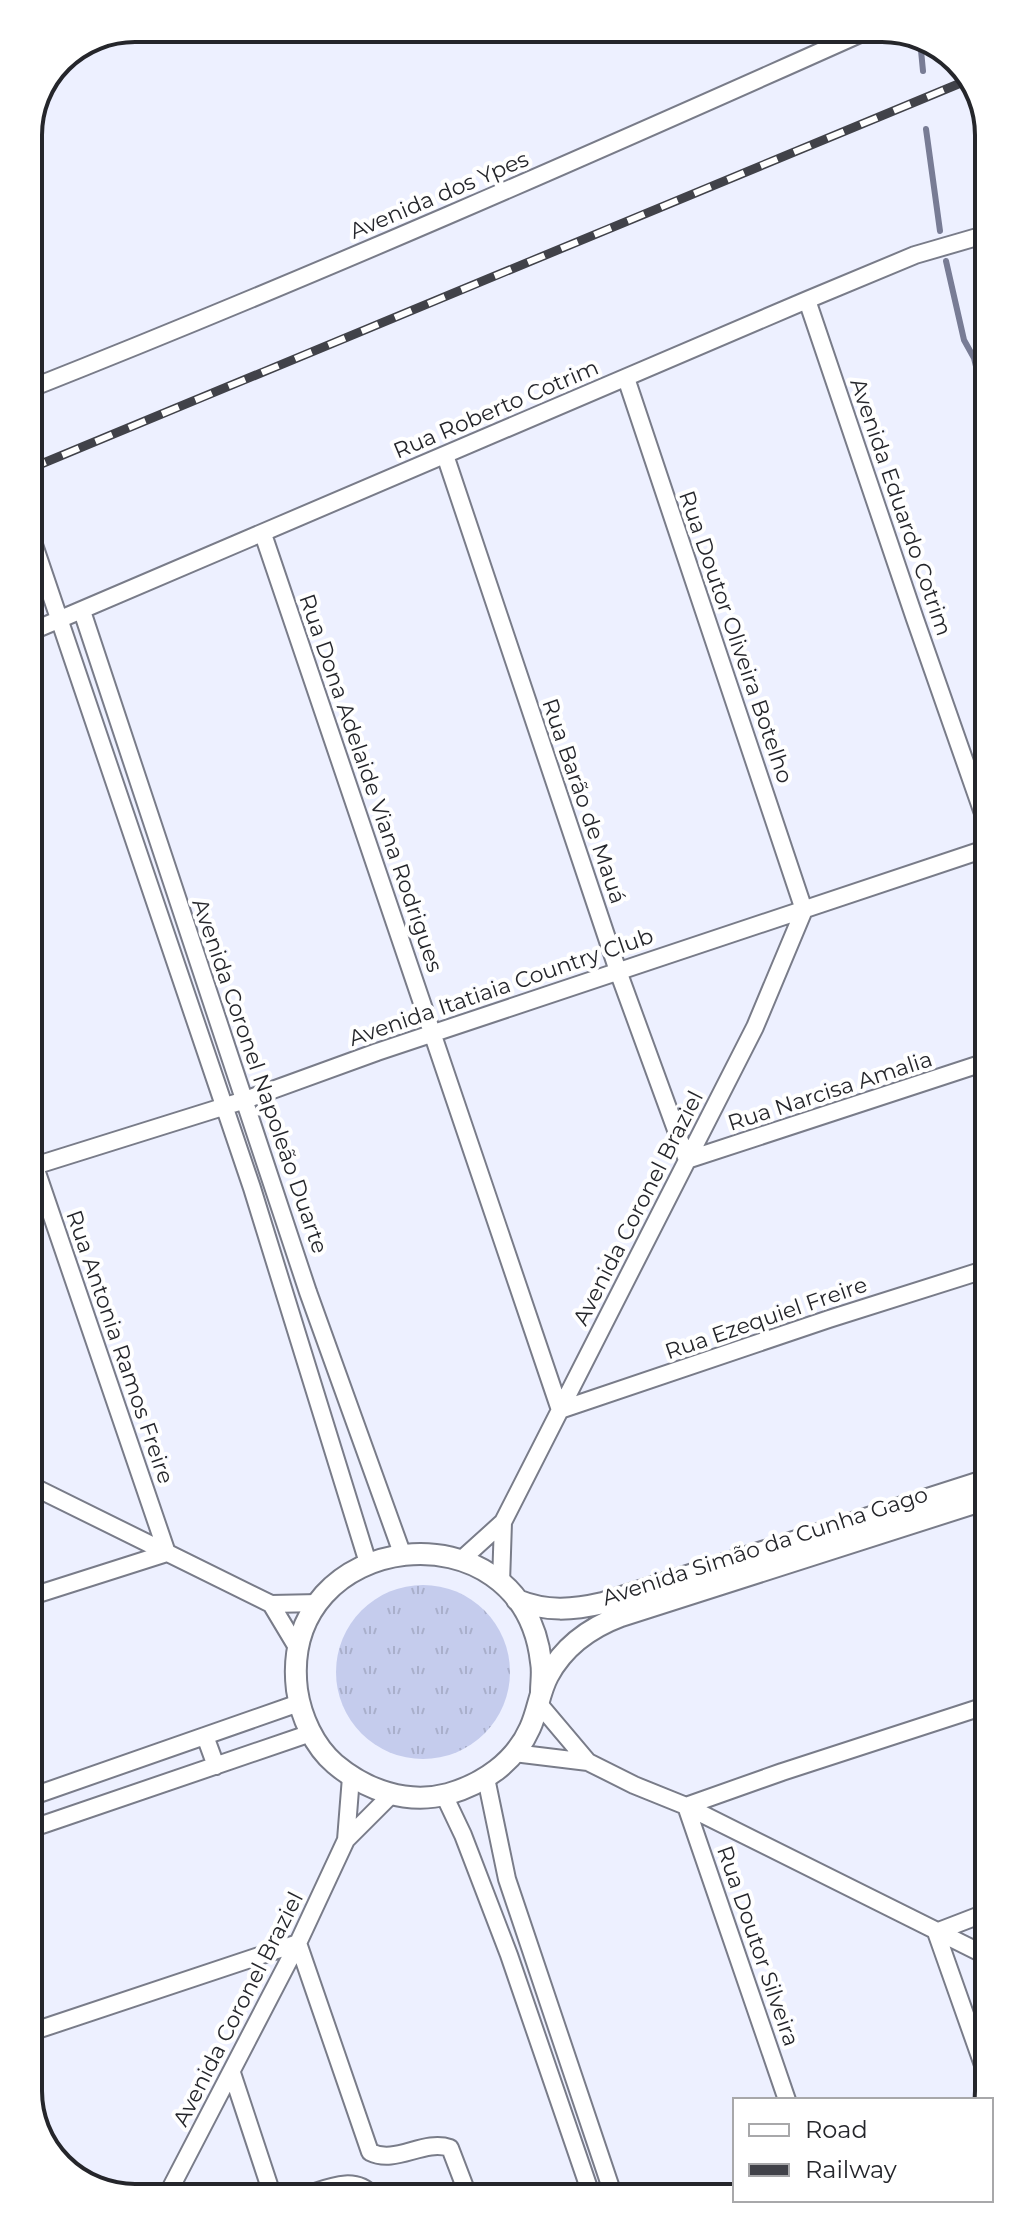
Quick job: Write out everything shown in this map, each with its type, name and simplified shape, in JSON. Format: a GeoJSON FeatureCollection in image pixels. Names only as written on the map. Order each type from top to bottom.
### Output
{"type":"FeatureCollection","features":[{"type":"Feature","properties":{"kind":"street","name":"Avenida dos Ypes"},"geometry":{"type":"LineString","coordinates":[[42,384],[299,280],[842,42]]}},
{"type":"Feature","properties":{"kind":"street","name":"Rua Roberto Cotrim"},"geometry":{"type":"LineString","coordinates":[[42,627],[807,300],[915,255],[975,238]]}},
{"type":"Feature","properties":{"kind":"street","name":"Avenida Eduardo Cotrim"},"geometry":{"type":"LineString","coordinates":[[807,300],[975,790]]}},
{"type":"Feature","properties":{"kind":"street","name":"Rua Doutor Oliveira Botelho"},"geometry":{"type":"LineString","coordinates":[[626,378],[804,910]]}},
{"type":"Feature","properties":{"kind":"street","name":"Rua Barão de Mauá"},"geometry":{"type":"LineString","coordinates":[[445,455],[618,971],[687,1160]]}},
{"type":"Feature","properties":{"kind":"street","name":"Rua Dona Adelaide Viana Rodrigues"},"geometry":{"type":"LineString","coordinates":[[263,534],[560,1410]]}},
{"type":"Feature","properties":{"kind":"street","name":"Avenida Coronel Napoleão Duarte"},"geometry":{"type":"LineString","coordinates":[[42,570],[292,1311],[368,1563]]}},
{"type":"Feature","properties":{"kind":"street","name":"Avenida Coronel Napoleão Duarte"},"geometry":{"type":"LineString","coordinates":[[82,611],[318,1320],[402,1553]]}},
{"type":"Feature","properties":{"kind":"street","name":"Avenida Itatiaia Country Club"},"geometry":{"type":"LineString","coordinates":[[42,1159],[245,1100],[975,852]]}},
{"type":"Feature","properties":{"kind":"street","name":"Avenida Coronel Braziel"},"geometry":{"type":"LineString","coordinates":[[461,1560],[503,1522],[755,1027],[804,910]]}},
{"type":"Feature","properties":{"kind":"street","name":"Rua Narcisa Amalia"},"geometry":{"type":"LineString","coordinates":[[687,1160],[975,1066]]}},
{"type":"Feature","properties":{"kind":"street","name":"Rua Antonia Ramos Freire"},"geometry":{"type":"LineString","coordinates":[[42,1191],[167,1553]]}},
{"type":"Feature","properties":{"kind":"street","name":"Rua Ezequiel Freire"},"geometry":{"type":"LineString","coordinates":[[560,1410],[975,1273]]}},
{"type":"Feature","properties":{"kind":"street","name":"Avenida Simão da Cunha Gago"},"geometry":{"type":"LineString","coordinates":[[928,1509],[975,1486]]}},
{"type":"Feature","properties":{"kind":"street"},"geometry":{"type":"LineString","coordinates":[[42,1491],[271,1604],[319,1603]]}},
{"type":"Feature","properties":{"kind":"street","name":"Avenida Simão da Cunha Gago"},"geometry":{"type":"LineString","coordinates":[[517,1600],[534,1608],[606,1612],[928,1509],[975,1501]]}},
{"type":"Feature","properties":{"kind":"street","name":"Avenida Coronel Braziel"},"geometry":{"type":"LineString","coordinates":[[501,1583],[503,1522]]}},
{"type":"Feature","properties":{"kind":"street"},"geometry":{"type":"LineString","coordinates":[[42,1593],[167,1553]]}},
{"type":"Feature","properties":{"kind":"street"},"geometry":{"type":"LineString","coordinates":[[402,1553],[432,1553],[461,1560],[501,1583],[517,1600],[535,1633],[541,1662],[540,1698],[529,1730],[514,1753],[486,1778],[466,1788],[418,1798],[371,1788],[351,1777],[328,1758],[311,1733],[299,1703],[296,1676],[298,1649],[306,1625],[319,1603],[341,1579],[368,1563],[402,1553]]}},
{"type":"Feature","properties":{"kind":"street"},"geometry":{"type":"LineString","coordinates":[[271,1604],[298,1649]]}},
{"type":"Feature","properties":{"kind":"street","name":"Avenida Simão da Cunha Gago"},"geometry":{"type":"LineString","coordinates":[[540,1698],[555,1665],[606,1612]]}},
{"type":"Feature","properties":{"kind":"street"},"geometry":{"type":"LineString","coordinates":[[540,1698],[588,1762]]}},
{"type":"Feature","properties":{"kind":"street"},"geometry":{"type":"LineString","coordinates":[[42,1793],[299,1703]]}},
{"type":"Feature","properties":{"kind":"street"},"geometry":{"type":"LineString","coordinates":[[686,1806],[975,1709]]}},
{"type":"Feature","properties":{"kind":"street"},"geometry":{"type":"LineString","coordinates":[[42,1825],[311,1733]]}},
{"type":"Feature","properties":{"kind":"street"},"geometry":{"type":"LineString","coordinates":[[205,1736],[216,1766]]}},
{"type":"Feature","properties":{"kind":"street"},"geometry":{"type":"LineString","coordinates":[[514,1753],[588,1762],[686,1806],[975,1950]]}},
{"type":"Feature","properties":{"kind":"street","name":"Avenida Coronel Braziel"},"geometry":{"type":"LineString","coordinates":[[346,1840],[351,1777]]}},
{"type":"Feature","properties":{"kind":"street"},"geometry":{"type":"LineString","coordinates":[[486,1778],[507,1879],[610,2184]]}},
{"type":"Feature","properties":{"kind":"street","name":"Avenida Coronel Braziel"},"geometry":{"type":"LineString","coordinates":[[172,2184],[298,1943],[346,1840],[392,1794]]}},
{"type":"Feature","properties":{"kind":"street"},"geometry":{"type":"LineString","coordinates":[[444,1795],[504,1941],[588,2184]]}},
{"type":"Feature","properties":{"kind":"street","name":"Rua Doutor Silveira"},"geometry":{"type":"LineString","coordinates":[[686,1806],[786,2098]]}},
{"type":"Feature","properties":{"kind":"street"},"geometry":{"type":"LineString","coordinates":[[936,1932],[975,1917]]}},
{"type":"Feature","properties":{"kind":"street"},"geometry":{"type":"LineString","coordinates":[[936,1932],[975,2042]]}},
{"type":"Feature","properties":{"kind":"street"},"geometry":{"type":"LineString","coordinates":[[42,2028],[298,1943],[370,2152],[389,2157],[432,2146],[450,2148],[464,2184]]}},
{"type":"Feature","properties":{"kind":"street"},"geometry":{"type":"LineString","coordinates":[[232,2073],[269,2184]]}},
{"type":"Feature","properties":{"kind":"green space"},"geometry":{"type":"Polygon","coordinates":[[[423,1585],[456,1591],[485,1610],[504,1639],[510,1672],[504,1705],[485,1734],[456,1753],[423,1759],[390,1753],[361,1734],[342,1705],[336,1672],[342,1639],[361,1610],[390,1591],[423,1585]]]}},
{"type":"Feature","properties":{"kind":"waterway"},"geometry":{"type":"LineString","coordinates":[[921,51],[923,71]]}},
{"type":"Feature","properties":{"kind":"waterway"},"geometry":{"type":"LineString","coordinates":[[926,129],[940,231]]}},
{"type":"Feature","properties":{"kind":"waterway"},"geometry":{"type":"LineString","coordinates":[[946,261],[964,340],[975,362]]}},
{"type":"Feature","properties":{"kind":"railway"},"geometry":{"type":"LineString","coordinates":[[42,464],[959,84]]}}]}
